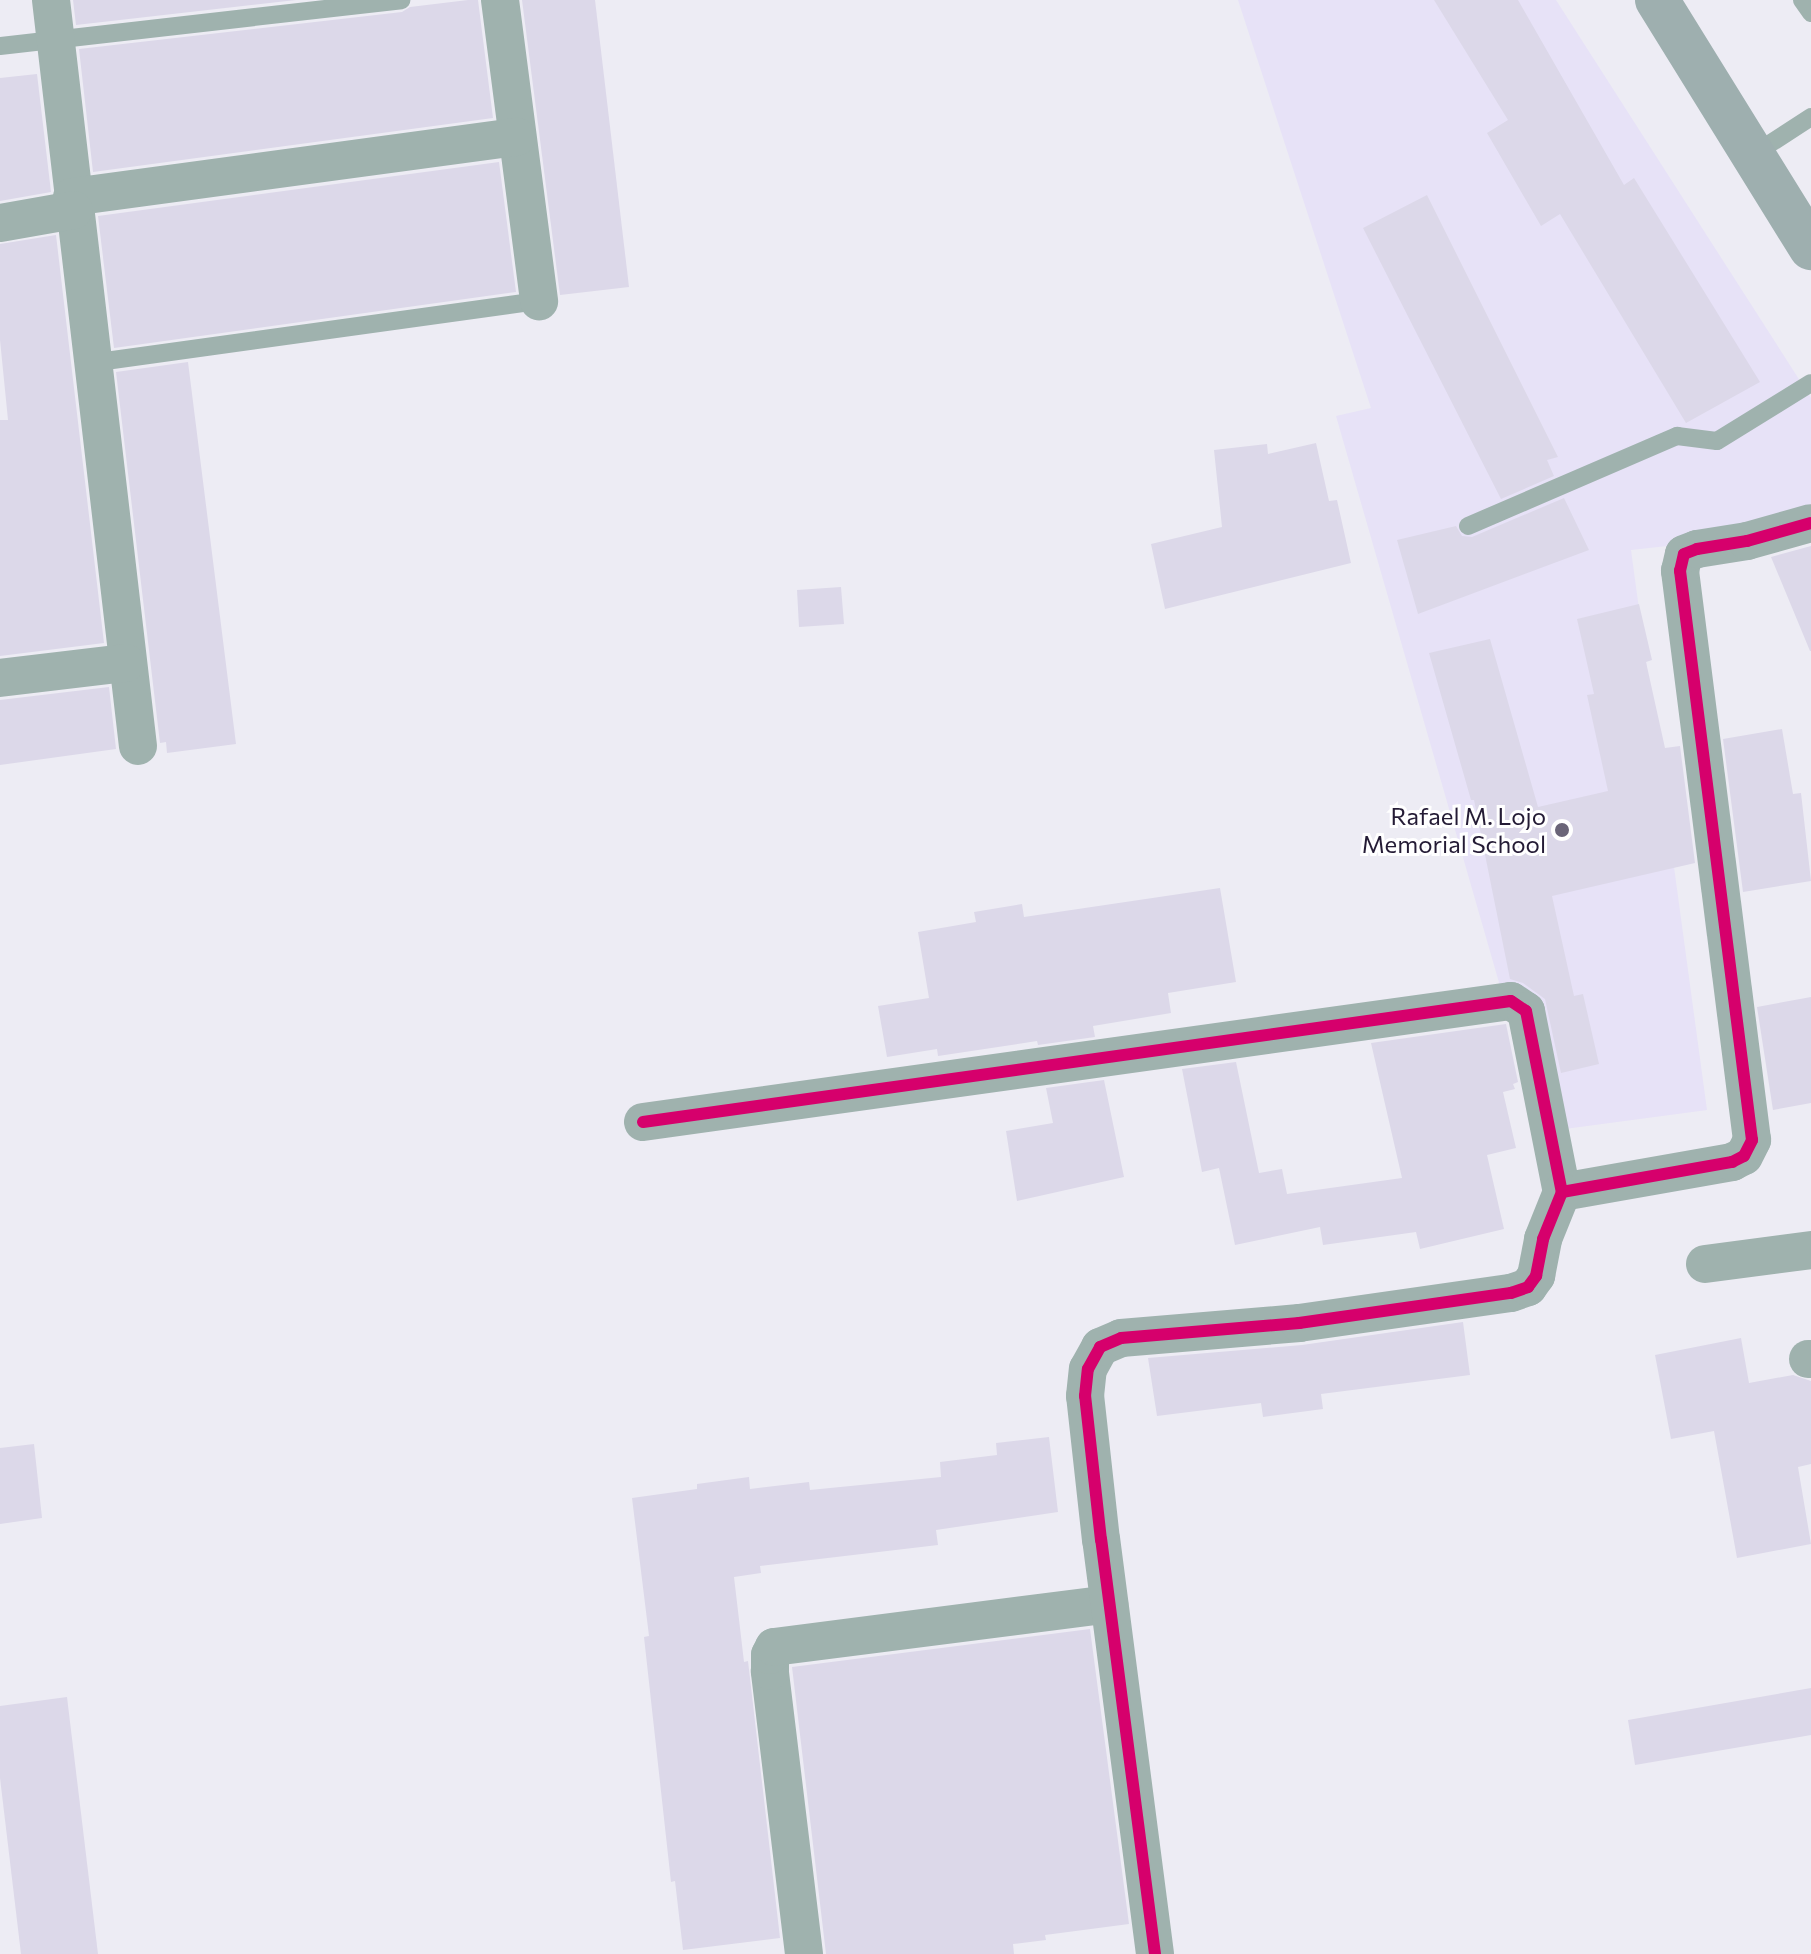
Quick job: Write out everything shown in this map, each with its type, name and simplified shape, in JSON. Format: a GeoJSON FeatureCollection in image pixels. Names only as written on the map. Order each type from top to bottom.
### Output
{"type":"FeatureCollection","features":[{"type":"Feature","properties":{"kind":"highway"},"geometry":{"type":"LineString","coordinates":[[1657,0],[1811,248]]}},
{"type":"Feature","properties":{"kind":"street"},"geometry":{"type":"LineString","coordinates":[[51,0],[138,746]]}},
{"type":"Feature","properties":{"kind":"street"},"geometry":{"type":"LineString","coordinates":[[500,0],[539,301]]}},
{"type":"Feature","properties":{"kind":"street"},"geometry":{"type":"LineString","coordinates":[[0,223],[73,203],[517,137]]}},
{"type":"Feature","properties":{"kind":"street"},"geometry":{"type":"LineString","coordinates":[[1562,1192],[1732,1162],[1744,1156],[1752,1140],[1680,571],[1684,554],[1697,549],[1747,541],[1811,523]]}},
{"type":"Feature","properties":{"kind":"street"},"geometry":{"type":"LineString","coordinates":[[0,678],[126,663]]}},
{"type":"Feature","properties":{"kind":"street"},"geometry":{"type":"LineString","coordinates":[[643,1122],[1511,1001],[1526,1011],[1562,1192],[1543,1239],[1536,1276],[1528,1287],[1511,1293],[1299,1323],[1121,1338],[1100,1347],[1088,1369],[1085,1396],[1155,1954]]}},
{"type":"Feature","properties":{"kind":"street"},"geometry":{"type":"LineString","coordinates":[[1705,1264],[1811,1250]]}},
{"type":"Feature","properties":{"kind":"street"},"geometry":{"type":"LineString","coordinates":[[804,1954],[773,1699],[770,1655],[774,1647],[1109,1604]]}},
{"type":"Feature","properties":{"kind":"lane"},"geometry":{"type":"LineString","coordinates":[[0,46],[401,0]]}},
{"type":"Feature","properties":{"kind":"lane"},"geometry":{"type":"LineString","coordinates":[[1802,0],[1811,13]]}},
{"type":"Feature","properties":{"kind":"lane"},"geometry":{"type":"LineString","coordinates":[[1754,154],[1811,117]]}},
{"type":"Feature","properties":{"kind":"lane"},"geometry":{"type":"LineString","coordinates":[[91,363],[539,301]]}},
{"type":"Feature","properties":{"kind":"lane"},"geometry":{"type":"LineString","coordinates":[[1468,526],[1677,436],[1717,441],[1811,383]]}},
{"type":"Feature","properties":{"kind":"shaded area","name":"Rafael M. Lojo Memorial School"},"geometry":{"type":"Polygon","coordinates":[[[1238,0],[1556,0],[1811,398],[1811,513],[1749,537],[1631,550],[1707,1110],[1542,1132],[1336,416],[1371,408],[1238,0]]]}},
{"type":"Feature","properties":{"kind":"building"},"geometry":{"type":"Polygon","coordinates":[[[73,0],[296,0],[76,25],[73,0]]]}},
{"type":"Feature","properties":{"kind":"building"},"geometry":{"type":"Polygon","coordinates":[[[478,0],[493,118],[93,172],[79,49],[402,12],[410,7],[478,0]]]}},
{"type":"Feature","properties":{"kind":"building"},"geometry":{"type":"Polygon","coordinates":[[[522,0],[595,0],[629,287],[560,295],[522,0]]]}},
{"type":"Feature","properties":{"kind":"building"},"geometry":{"type":"Polygon","coordinates":[[[1434,0],[1518,0],[1624,185],[1634,178],[1760,382],[1686,423],[1560,214],[1541,226],[1487,133],[1508,120],[1434,0]]]}},
{"type":"Feature","properties":{"kind":"building"},"geometry":{"type":"Polygon","coordinates":[[[37,74],[51,192],[0,201],[0,78],[37,74]]]}},
{"type":"Feature","properties":{"kind":"building"},"geometry":{"type":"Polygon","coordinates":[[[499,162],[516,292],[114,348],[98,216],[499,162]]]}},
{"type":"Feature","properties":{"kind":"building"},"geometry":{"type":"Polygon","coordinates":[[[1427,195],[1558,457],[1547,460],[1554,476],[1501,499],[1363,228],[1427,195]]]}},
{"type":"Feature","properties":{"kind":"building"},"geometry":{"type":"Polygon","coordinates":[[[56,235],[104,643],[0,656],[0,420],[8,420],[0,340],[0,244],[56,235]]]}},
{"type":"Feature","properties":{"kind":"building"},"geometry":{"type":"Polygon","coordinates":[[[188,362],[236,744],[167,753],[166,742],[160,743],[116,372],[188,362]]]}},
{"type":"Feature","properties":{"kind":"building"},"geometry":{"type":"Polygon","coordinates":[[[1316,443],[1329,501],[1337,500],[1351,563],[1165,609],[1151,544],[1222,527],[1214,450],[1267,444],[1268,454],[1316,443]]]}},
{"type":"Feature","properties":{"kind":"building"},"geometry":{"type":"Polygon","coordinates":[[[1564,498],[1589,550],[1418,614],[1397,540],[1456,526],[1462,536],[1472,537],[1564,498]]]}},
{"type":"Feature","properties":{"kind":"building"},"geometry":{"type":"Polygon","coordinates":[[[1811,546],[1811,651],[1810,651],[1771,557],[1811,546]]]}},
{"type":"Feature","properties":{"kind":"building"},"geometry":{"type":"Polygon","coordinates":[[[841,587],[844,624],[799,627],[797,590],[841,587]]]}},
{"type":"Feature","properties":{"kind":"building"},"geometry":{"type":"Polygon","coordinates":[[[1639,604],[1652,660],[1646,662],[1665,748],[1680,746],[1695,863],[1552,896],[1574,996],[1583,994],[1599,1064],[1561,1073],[1545,999],[1523,983],[1510,979],[1474,800],[1471,800],[1429,653],[1490,639],[1538,807],[1608,791],[1587,695],[1594,694],[1577,619],[1639,604]]]}},
{"type":"Feature","properties":{"kind":"building"},"geometry":{"type":"Polygon","coordinates":[[[109,687],[116,749],[0,765],[0,700],[109,687]]]}},
{"type":"Feature","properties":{"kind":"building"},"geometry":{"type":"Polygon","coordinates":[[[1782,729],[1793,794],[1801,793],[1811,881],[1743,892],[1723,739],[1782,729]]]}},
{"type":"Feature","properties":{"kind":"building"},"geometry":{"type":"Polygon","coordinates":[[[1220,888],[1236,982],[1168,993],[1171,1013],[1093,1026],[1095,1037],[1038,1045],[1037,1041],[938,1056],[937,1049],[887,1057],[878,1006],[929,998],[918,932],[976,922],[974,912],[1022,904],[1024,917],[1220,888]]]}},
{"type":"Feature","properties":{"kind":"building"},"geometry":{"type":"Polygon","coordinates":[[[1811,997],[1811,1103],[1773,1110],[1757,1007],[1811,997]]]}},
{"type":"Feature","properties":{"kind":"building"},"geometry":{"type":"Polygon","coordinates":[[[1506,1024],[1518,1082],[1513,1084],[1515,1089],[1503,1092],[1516,1148],[1487,1155],[1504,1229],[1420,1249],[1416,1232],[1323,1245],[1320,1227],[1235,1245],[1219,1168],[1202,1172],[1182,1069],[1236,1062],[1259,1173],[1282,1169],[1287,1194],[1402,1178],[1371,1043],[1506,1024]]]}},
{"type":"Feature","properties":{"kind":"building"},"geometry":{"type":"Polygon","coordinates":[[[1104,1080],[1124,1177],[1017,1201],[1006,1131],[1053,1123],[1046,1088],[1104,1080]]]}},
{"type":"Feature","properties":{"kind":"building"},"geometry":{"type":"Polygon","coordinates":[[[1463,1322],[1470,1375],[1321,1394],[1323,1409],[1263,1417],[1261,1403],[1157,1416],[1148,1358],[1302,1345],[1463,1322]]]}},
{"type":"Feature","properties":{"kind":"building"},"geometry":{"type":"Polygon","coordinates":[[[1741,1338],[1749,1383],[1793,1375],[1811,1381],[1811,1464],[1798,1467],[1811,1544],[1737,1558],[1714,1431],[1671,1439],[1655,1355],[1741,1338]]]}},
{"type":"Feature","properties":{"kind":"building"},"geometry":{"type":"Polygon","coordinates":[[[1049,1437],[1058,1512],[936,1530],[938,1545],[760,1566],[761,1573],[734,1577],[744,1662],[748,1661],[780,1938],[683,1950],[675,1881],[671,1882],[644,1637],[649,1636],[632,1498],[697,1489],[697,1484],[749,1477],[750,1489],[809,1482],[810,1490],[941,1477],[940,1462],[997,1455],[996,1443],[1049,1437]]]}},
{"type":"Feature","properties":{"kind":"building"},"geometry":{"type":"Polygon","coordinates":[[[34,1444],[42,1518],[0,1524],[0,1448],[34,1444]]]}},
{"type":"Feature","properties":{"kind":"building"},"geometry":{"type":"Polygon","coordinates":[[[1090,1629],[1129,1924],[1045,1935],[1046,1940],[1013,1944],[1014,1954],[826,1954],[792,1667],[1090,1629]]]}},
{"type":"Feature","properties":{"kind":"building"},"geometry":{"type":"Polygon","coordinates":[[[1811,1688],[1811,1735],[1635,1765],[1628,1720],[1811,1688]]]}},
{"type":"Feature","properties":{"kind":"building"},"geometry":{"type":"Polygon","coordinates":[[[67,1697],[98,1954],[21,1954],[0,1778],[0,1706],[67,1697]]]}},
{"type":"Feature","properties":{"kind":"cycle path"},"geometry":{"type":"LineString","coordinates":[[643,1122],[1511,1001],[1526,1011],[1562,1192],[1732,1162],[1744,1156],[1752,1140],[1680,571],[1684,554],[1697,549],[1747,541],[1811,523]]}},
{"type":"Feature","properties":{"kind":"cycle path"},"geometry":{"type":"LineString","coordinates":[[1155,1954],[1101,1540],[1085,1396],[1088,1369],[1100,1347],[1121,1338],[1299,1323],[1511,1293],[1528,1287],[1536,1276],[1543,1239],[1562,1192]]}},
{"type":"Feature","properties":{"kind":"place","name":"Rafael M. Lojo Memorial School"},"geometry":{"type":"Point","coordinates":[1562,830]}}]}
